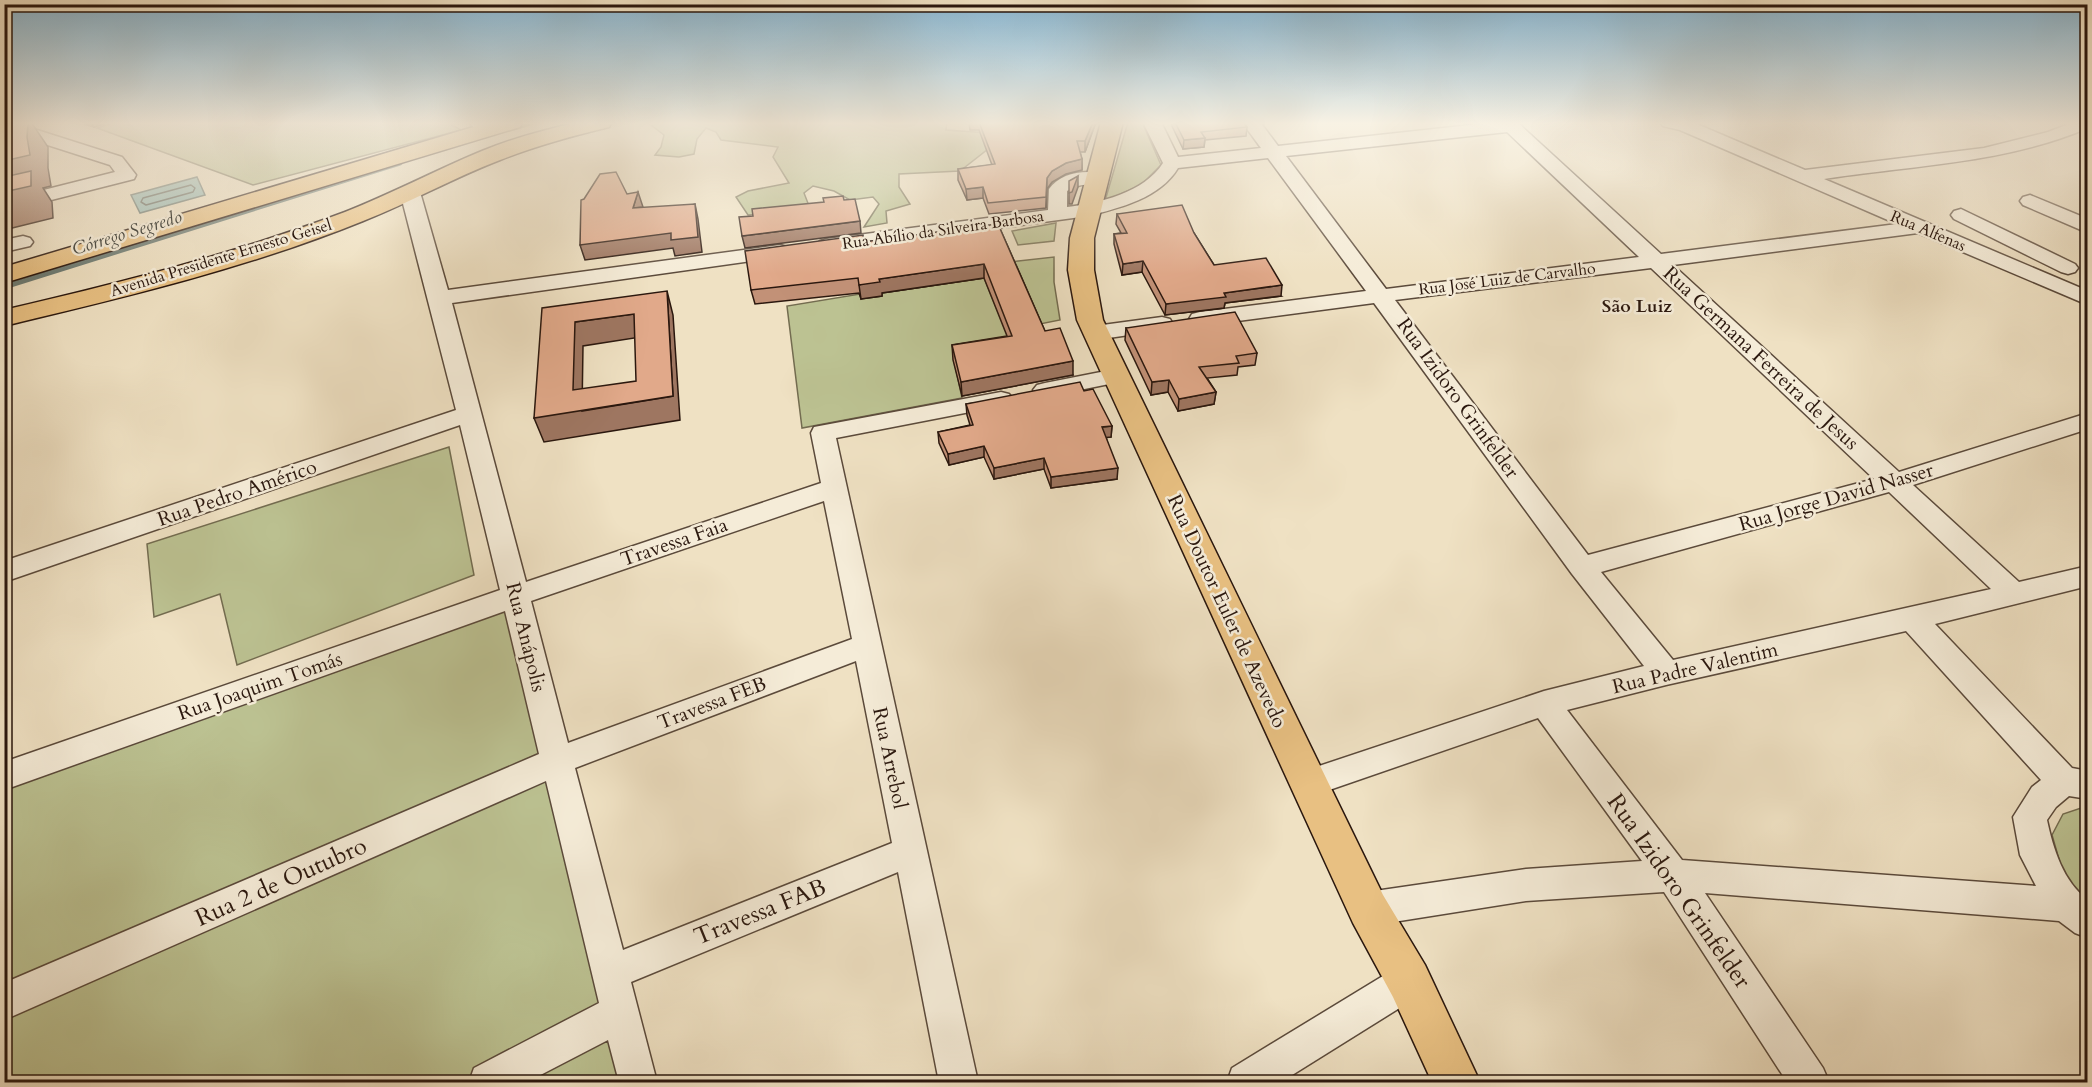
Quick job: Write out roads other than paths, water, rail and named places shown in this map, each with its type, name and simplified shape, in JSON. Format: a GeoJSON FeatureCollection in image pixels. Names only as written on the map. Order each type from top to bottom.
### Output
{"type":"FeatureCollection","features":[{"type":"Feature","properties":{"kind":"main road"},"geometry":{"type":"LineString","coordinates":[[4,275],[336,173]]}},
{"type":"Feature","properties":{"kind":"main road","name":"Avenida Presidente Ernesto Geisel"},"geometry":{"type":"LineString","coordinates":[[4,318],[146,284],[283,242],[410,192],[452,173]]}},
{"type":"Feature","properties":{"kind":"main road","name":"Rua Doutor Euler de Azevedo"},"geometry":{"type":"LineString","coordinates":[[1093,173],[1082,201],[1082,270],[1086,306],[1095,333],[1368,909],[1409,981],[1456,1083]]}},
{"type":"Feature","properties":{"kind":"main road"},"geometry":{"type":"LineString","coordinates":[[4,270],[90,249]]}},
{"type":"Feature","properties":{"kind":"main road"},"geometry":{"type":"LineString","coordinates":[[4,332],[146,284]]}},
{"type":"Feature","properties":{"kind":"street"},"geometry":{"type":"LineString","coordinates":[[4,206],[128,175],[126,173]]}},
{"type":"Feature","properties":{"kind":"street","name":"Rua Abílio da Silveira Barbosa"},"geometry":{"type":"LineString","coordinates":[[440,298],[807,248],[1082,201],[1121,201],[1154,183],[1167,173]]}},
{"type":"Feature","properties":{"kind":"street","name":"Rua Izidoro Grinfelder"},"geometry":{"type":"LineString","coordinates":[[1288,173],[1582,567],[1666,673]]}},
{"type":"Feature","properties":{"kind":"street","name":"Rua Germana Ferreira de Jesus"},"geometry":{"type":"LineString","coordinates":[[1562,173],[2014,594]]}},
{"type":"Feature","properties":{"kind":"street","name":"Rua Alfenas"},"geometry":{"type":"LineString","coordinates":[[1796,173],[2088,299]]}},
{"type":"Feature","properties":{"kind":"street"},"geometry":{"type":"LineString","coordinates":[[1804,176],[1828,173]]}},
{"type":"Feature","properties":{"kind":"street","name":"Rua Anápolis"},"geometry":{"type":"LineString","coordinates":[[410,192],[440,298],[638,1083]]}},
{"type":"Feature","properties":{"kind":"street"},"geometry":{"type":"LineString","coordinates":[[2030,201],[2088,227]]}},
{"type":"Feature","properties":{"kind":"street"},"geometry":{"type":"LineString","coordinates":[[1961,215],[2068,268]]}},
{"type":"Feature","properties":{"kind":"street","name":"Rua José Luiz de Carvalho"},"geometry":{"type":"LineString","coordinates":[[1095,333],[1920,227]]}},
{"type":"Feature","properties":{"kind":"street"},"geometry":{"type":"LineString","coordinates":[[2040,279],[2088,261]]}},
{"type":"Feature","properties":{"kind":"street","name":"Rua Arrebol"},"geometry":{"type":"LineString","coordinates":[[959,1083],[823,433],[1116,376]]}},
{"type":"Feature","properties":{"kind":"street","name":"Rua Pedro Américo"},"geometry":{"type":"LineString","coordinates":[[4,572],[469,414]]}},
{"type":"Feature","properties":{"kind":"street","name":"Rua Jorge David Nasser"},"geometry":{"type":"LineString","coordinates":[[1582,567],[1893,482],[2088,421]]}},
{"type":"Feature","properties":{"kind":"street","name":"Travessa Faia"},"geometry":{"type":"LineString","coordinates":[[515,596],[834,488]]}},
{"type":"Feature","properties":{"kind":"street","name":"Rua Padre Valentim"},"geometry":{"type":"LineString","coordinates":[[1309,783],[1544,703],[1666,673],[1912,619],[2088,576]]}},
{"type":"Feature","properties":{"kind":"street","name":"Rua Joaquim Tomás"},"geometry":{"type":"LineString","coordinates":[[4,776],[515,596]]}},
{"type":"Feature","properties":{"kind":"street"},"geometry":{"type":"LineString","coordinates":[[1912,619],[2075,783],[2044,797],[2030,818],[2037,855],[2077,913]]}},
{"type":"Feature","properties":{"kind":"street","name":"Travessa FEB"},"geometry":{"type":"LineString","coordinates":[[557,761],[867,645]]}},
{"type":"Feature","properties":{"kind":"street","name":"Rua Izidoro Grinfelder"},"geometry":{"type":"LineString","coordinates":[[1544,703],[1673,875],[1809,1083]]}},
{"type":"Feature","properties":{"kind":"street","name":"Rua 2 de Outubro"},"geometry":{"type":"LineString","coordinates":[[4,1002],[557,761]]}},
{"type":"Feature","properties":{"kind":"street","name":"Travessa FAB"},"geometry":{"type":"LineString","coordinates":[[610,973],[910,851]]}},
{"type":"Feature","properties":{"kind":"street"},"geometry":{"type":"LineString","coordinates":[[1368,909],[1526,885],[1673,875],[2077,913]]}},
{"type":"Feature","properties":{"kind":"street"},"geometry":{"type":"LineString","coordinates":[[1246,1083],[1409,981]]}},
{"type":"Feature","properties":{"kind":"street"},"geometry":{"type":"LineString","coordinates":[[488,1083],[620,1013]]}},
{"type":"Feature","properties":{"kind":"water"},"geometry":{"type":"Polygon","coordinates":[[[197,177],[205,195],[140,213],[131,195],[197,177]]]}},
{"type":"Feature","properties":{"kind":"waterway","name":"Córrego Segredo"},"geometry":{"type":"LineString","coordinates":[[4,287],[369,173]]}},
{"type":"Feature","properties":{"kind":"district","name":"São Luiz"},"geometry":{"type":"Point","coordinates":[1637,306]}}]}
